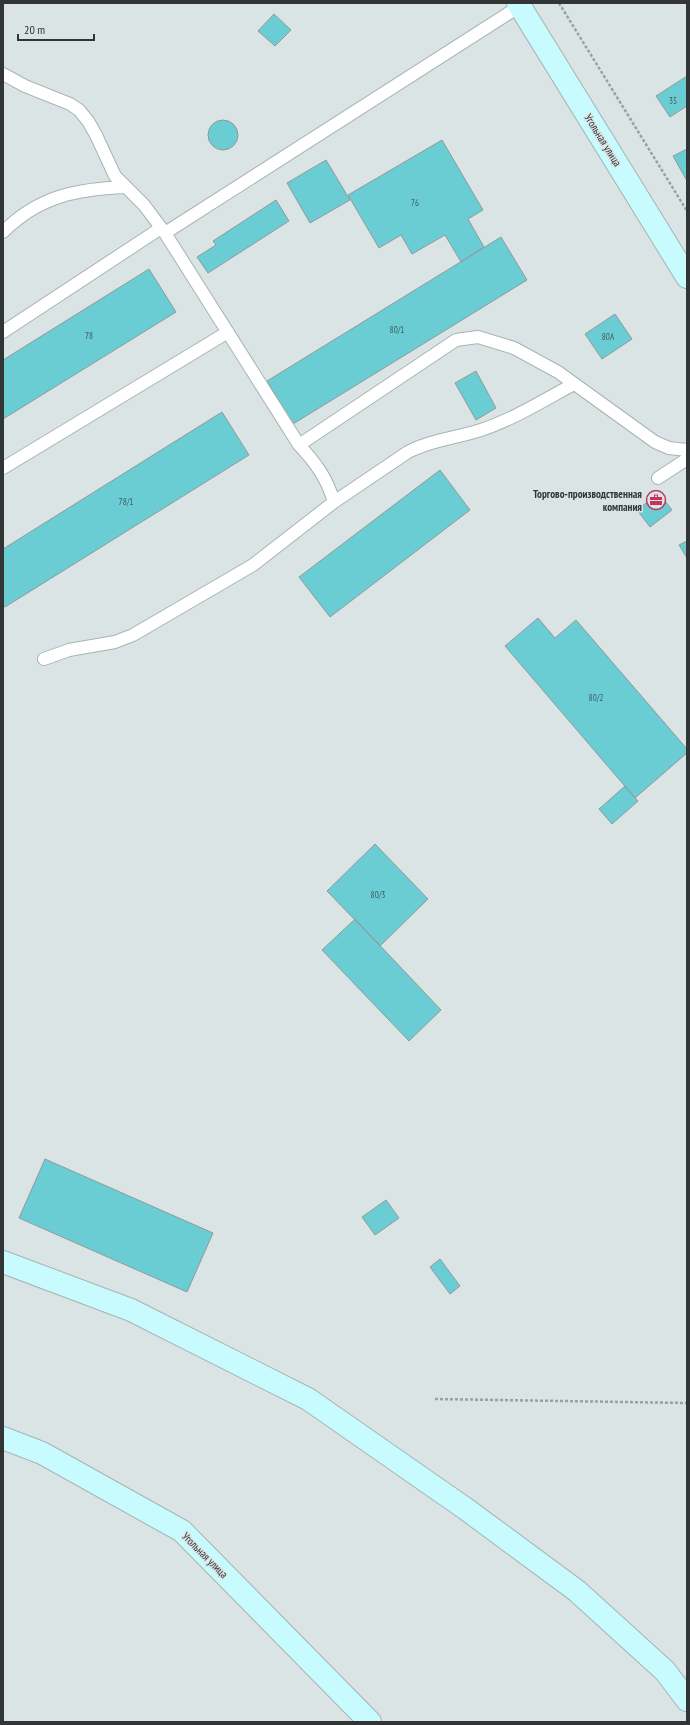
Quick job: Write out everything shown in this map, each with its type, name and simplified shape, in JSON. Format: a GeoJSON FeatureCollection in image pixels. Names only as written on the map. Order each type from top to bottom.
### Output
{"type":"FeatureCollection","features":[{"type":"Feature","properties":{"kind":"main road","name":"Угольная улица"},"geometry":{"type":"LineString","coordinates":[[519,4],[687,277]]}},
{"type":"Feature","properties":{"kind":"main road"},"geometry":{"type":"LineString","coordinates":[[3,1262],[130,1310],[308,1399],[466,1509],[577,1591],[665,1671],[687,1700]]}},
{"type":"Feature","properties":{"kind":"main road","name":"Угольная улица"},"geometry":{"type":"LineString","coordinates":[[3,1438],[42,1453],[182,1531],[370,1722]]}},
{"type":"Feature","properties":{"kind":"lane"},"geometry":{"type":"LineString","coordinates":[[3,332],[519,4]]}},
{"type":"Feature","properties":{"kind":"lane"},"geometry":{"type":"LineString","coordinates":[[3,74],[25,86],[70,104],[79,110],[88,121],[115,176],[144,206],[163,231],[299,445],[314,461],[324,476],[330,488],[334,502]]}},
{"type":"Feature","properties":{"kind":"lane"},"geometry":{"type":"LineString","coordinates":[[3,232],[25,213],[44,203],[76,192],[101,188],[126,187]]}},
{"type":"Feature","properties":{"kind":"lane"},"geometry":{"type":"LineString","coordinates":[[3,468],[228,332]]}},
{"type":"Feature","properties":{"kind":"lane"},"geometry":{"type":"LineString","coordinates":[[299,445],[456,340],[478,337],[514,348],[558,372],[655,442],[669,448],[687,450]]}},
{"type":"Feature","properties":{"kind":"lane"},"geometry":{"type":"LineString","coordinates":[[44,659],[69,650],[115,642],[133,635],[253,565],[334,502],[386,466],[421,446],[463,436],[489,427],[520,413],[574,384]]}},
{"type":"Feature","properties":{"kind":"lane"},"geometry":{"type":"LineString","coordinates":[[658,478],[687,459]]}},
{"type":"Feature","properties":{"kind":"path"},"geometry":{"type":"LineString","coordinates":[[559,3],[687,211]]}},
{"type":"Feature","properties":{"kind":"path"},"geometry":{"type":"LineString","coordinates":[[436,1400],[687,1402]]}},
{"type":"Feature","properties":{"kind":"building"},"geometry":{"type":"Polygon","coordinates":[[[274,14],[291,30],[275,46],[258,31],[274,14]]]}},
{"type":"Feature","properties":{"kind":"building"},"geometry":{"type":"Polygon","coordinates":[[[687,76],[687,106],[670,117],[656,96],[687,76]]]}},
{"type":"Feature","properties":{"kind":"building"},"geometry":{"type":"Polygon","coordinates":[[[223,120],[234,124],[238,135],[234,146],[223,150],[212,146],[208,135],[212,124],[223,120]]]}},
{"type":"Feature","properties":{"kind":"building"},"geometry":{"type":"Polygon","coordinates":[[[442,140],[483,210],[468,219],[484,247],[461,262],[445,235],[412,254],[401,235],[379,248],[348,195],[442,140]]]}},
{"type":"Feature","properties":{"kind":"building"},"geometry":{"type":"Polygon","coordinates":[[[687,149],[687,181],[673,156],[687,149]]]}},
{"type":"Feature","properties":{"kind":"building"},"geometry":{"type":"Polygon","coordinates":[[[326,160],[350,200],[310,223],[287,183],[326,160]]]}},
{"type":"Feature","properties":{"kind":"building"},"geometry":{"type":"Polygon","coordinates":[[[276,200],[289,221],[208,273],[197,257],[216,245],[213,241],[276,200]]]}},
{"type":"Feature","properties":{"kind":"building"},"geometry":{"type":"Polygon","coordinates":[[[501,237],[527,280],[293,424],[267,381],[501,237]]]}},
{"type":"Feature","properties":{"kind":"building"},"geometry":{"type":"Polygon","coordinates":[[[149,269],[176,312],[3,419],[3,360],[149,269]]]}},
{"type":"Feature","properties":{"kind":"building"},"geometry":{"type":"Polygon","coordinates":[[[615,314],[632,339],[602,359],[585,334],[615,314]]]}},
{"type":"Feature","properties":{"kind":"building"},"geometry":{"type":"Polygon","coordinates":[[[476,371],[496,408],[476,420],[455,383],[476,371]]]}},
{"type":"Feature","properties":{"kind":"building"},"geometry":{"type":"Polygon","coordinates":[[[222,412],[249,455],[5,607],[3,604],[3,549],[222,412]]]}},
{"type":"Feature","properties":{"kind":"building"},"geometry":{"type":"Polygon","coordinates":[[[440,470],[470,510],[330,617],[299,577],[440,470]]]}},
{"type":"Feature","properties":{"kind":"building"},"geometry":{"type":"Polygon","coordinates":[[[659,493],[672,510],[650,527],[637,510],[659,493]]]}},
{"type":"Feature","properties":{"kind":"building"},"geometry":{"type":"Polygon","coordinates":[[[687,541],[687,558],[679,545],[687,541]]]}},
{"type":"Feature","properties":{"kind":"building"},"geometry":{"type":"Polygon","coordinates":[[[538,618],[555,638],[576,620],[687,749],[687,753],[635,798],[505,646],[538,618]]]}},
{"type":"Feature","properties":{"kind":"building"},"geometry":{"type":"Polygon","coordinates":[[[625,786],[638,801],[612,824],[599,809],[625,786]]]}},
{"type":"Feature","properties":{"kind":"building"},"geometry":{"type":"Polygon","coordinates":[[[375,844],[428,899],[380,946],[327,891],[375,844]]]}},
{"type":"Feature","properties":{"kind":"building"},"geometry":{"type":"Polygon","coordinates":[[[355,919],[441,1010],[409,1041],[322,950],[355,919]]]}},
{"type":"Feature","properties":{"kind":"building"},"geometry":{"type":"Polygon","coordinates":[[[45,1159],[213,1233],[187,1292],[19,1218],[45,1159]]]}},
{"type":"Feature","properties":{"kind":"building"},"geometry":{"type":"Polygon","coordinates":[[[386,1200],[399,1218],[375,1235],[362,1217],[386,1200]]]}},
{"type":"Feature","properties":{"kind":"building"},"geometry":{"type":"Polygon","coordinates":[[[440,1259],[460,1286],[450,1294],[430,1267],[440,1259]]]}},
{"type":"Feature","properties":{"kind":"place","name":"Торгово-производственная компания"},"geometry":{"type":"Point","coordinates":[656,500]}}]}
